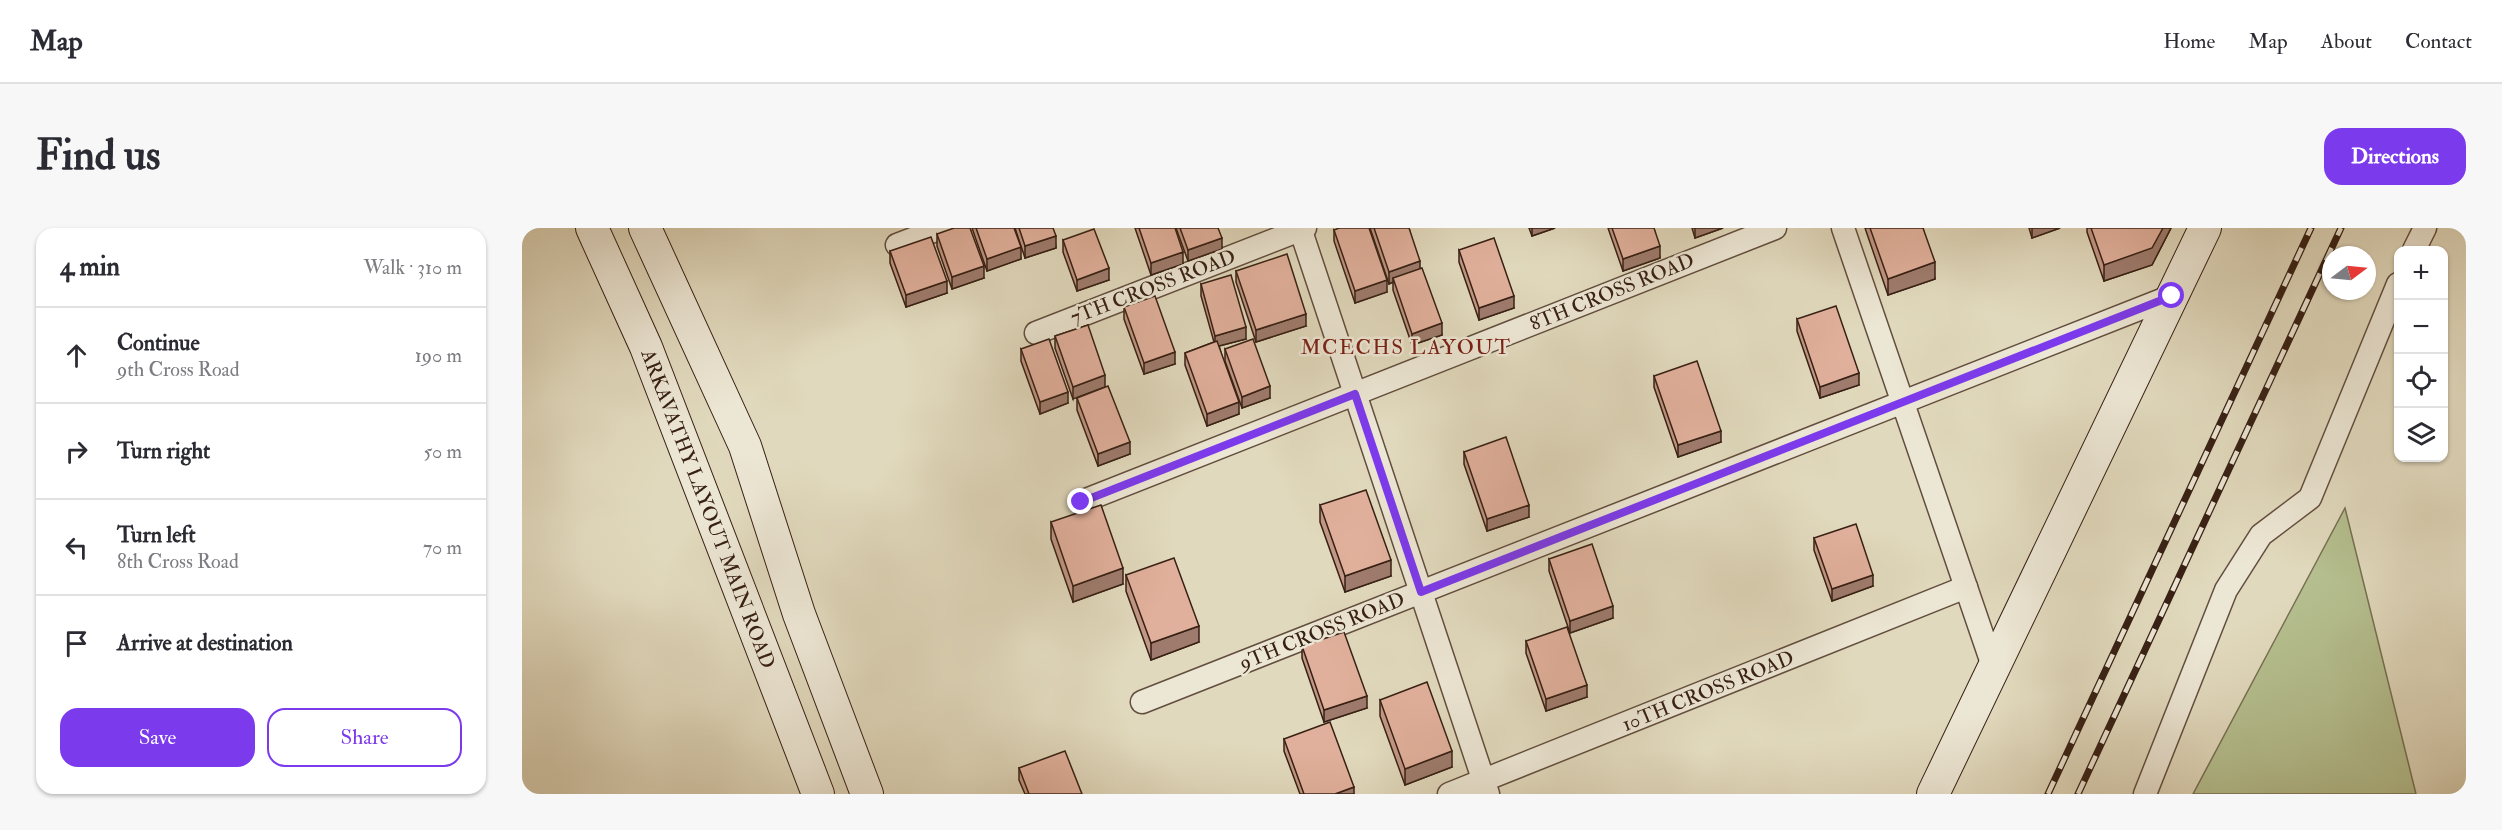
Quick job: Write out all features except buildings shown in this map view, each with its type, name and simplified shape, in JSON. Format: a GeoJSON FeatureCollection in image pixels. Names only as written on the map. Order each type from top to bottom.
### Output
{"type":"FeatureCollection","features":[{"type":"Feature","properties":{"kind":"main road","name":"ARKAVATHY LAYOUT MAIN ROAD"},"geometry":{"type":"LineString","coordinates":[[592,228],[646,347],[818,794]]}},
{"type":"Feature","properties":{"kind":"main road"},"geometry":{"type":"LineString","coordinates":[[645,228],[745,446],[799,614],[867,794]]}},
{"type":"Feature","properties":{"kind":"main road"},"geometry":{"type":"LineString","coordinates":[[1933,794],[2205,228]]}},
{"type":"Feature","properties":{"kind":"main road"},"geometry":{"type":"LineString","coordinates":[[646,347],[691,326]]}},
{"type":"Feature","properties":{"kind":"street"},"geometry":{"type":"LineString","coordinates":[[897,245],[941,228]]}},
{"type":"Feature","properties":{"kind":"street","name":"8TH CROSS ROAD"},"geometry":{"type":"LineString","coordinates":[[1081,502],[1775,228]]}},
{"type":"Feature","properties":{"kind":"street"},"geometry":{"type":"LineString","coordinates":[[1843,228],[1994,669]]}},
{"type":"Feature","properties":{"kind":"street"},"geometry":{"type":"LineString","coordinates":[[2416,246],[2425,228]]}},
{"type":"Feature","properties":{"kind":"street"},"geometry":{"type":"LineString","coordinates":[[1302,229],[1486,787]]}},
{"type":"Feature","properties":{"kind":"street","name":"7TH CROSS ROAD"},"geometry":{"type":"LineString","coordinates":[[1036,333],[1302,229]]}},
{"type":"Feature","properties":{"kind":"street"},"geometry":{"type":"LineString","coordinates":[[2145,794],[2226,590],[2261,535],[2310,498],[2394,294]]}},
{"type":"Feature","properties":{"kind":"street","name":"9TH CROSS ROAD"},"geometry":{"type":"LineString","coordinates":[[1142,702],[2172,296]]}},
{"type":"Feature","properties":{"kind":"street","name":"10TH CROSS ROAD"},"geometry":{"type":"LineString","coordinates":[[1449,794],[1486,787],[1966,587]]}},
{"type":"Feature","properties":{"kind":"green space"},"geometry":{"type":"Polygon","coordinates":[[[2345,508],[2416,794],[2193,794],[2345,508]]]}},
{"type":"Feature","properties":{"kind":"railway"},"geometry":{"type":"LineString","coordinates":[[2048,794],[2311,228]]}},
{"type":"Feature","properties":{"kind":"railway"},"geometry":{"type":"LineString","coordinates":[[2078,794],[2341,228]]}},
{"type":"Feature","properties":{"kind":"district","name":"MCECHS LAYOUT"},"geometry":{"type":"Point","coordinates":[1406,347]}},
{"type":"Feature","properties":{"kind":"route"},"geometry":{"type":"LineString","coordinates":[[1081,502],[1355,394],[1421,592],[2172,296]]}}]}
